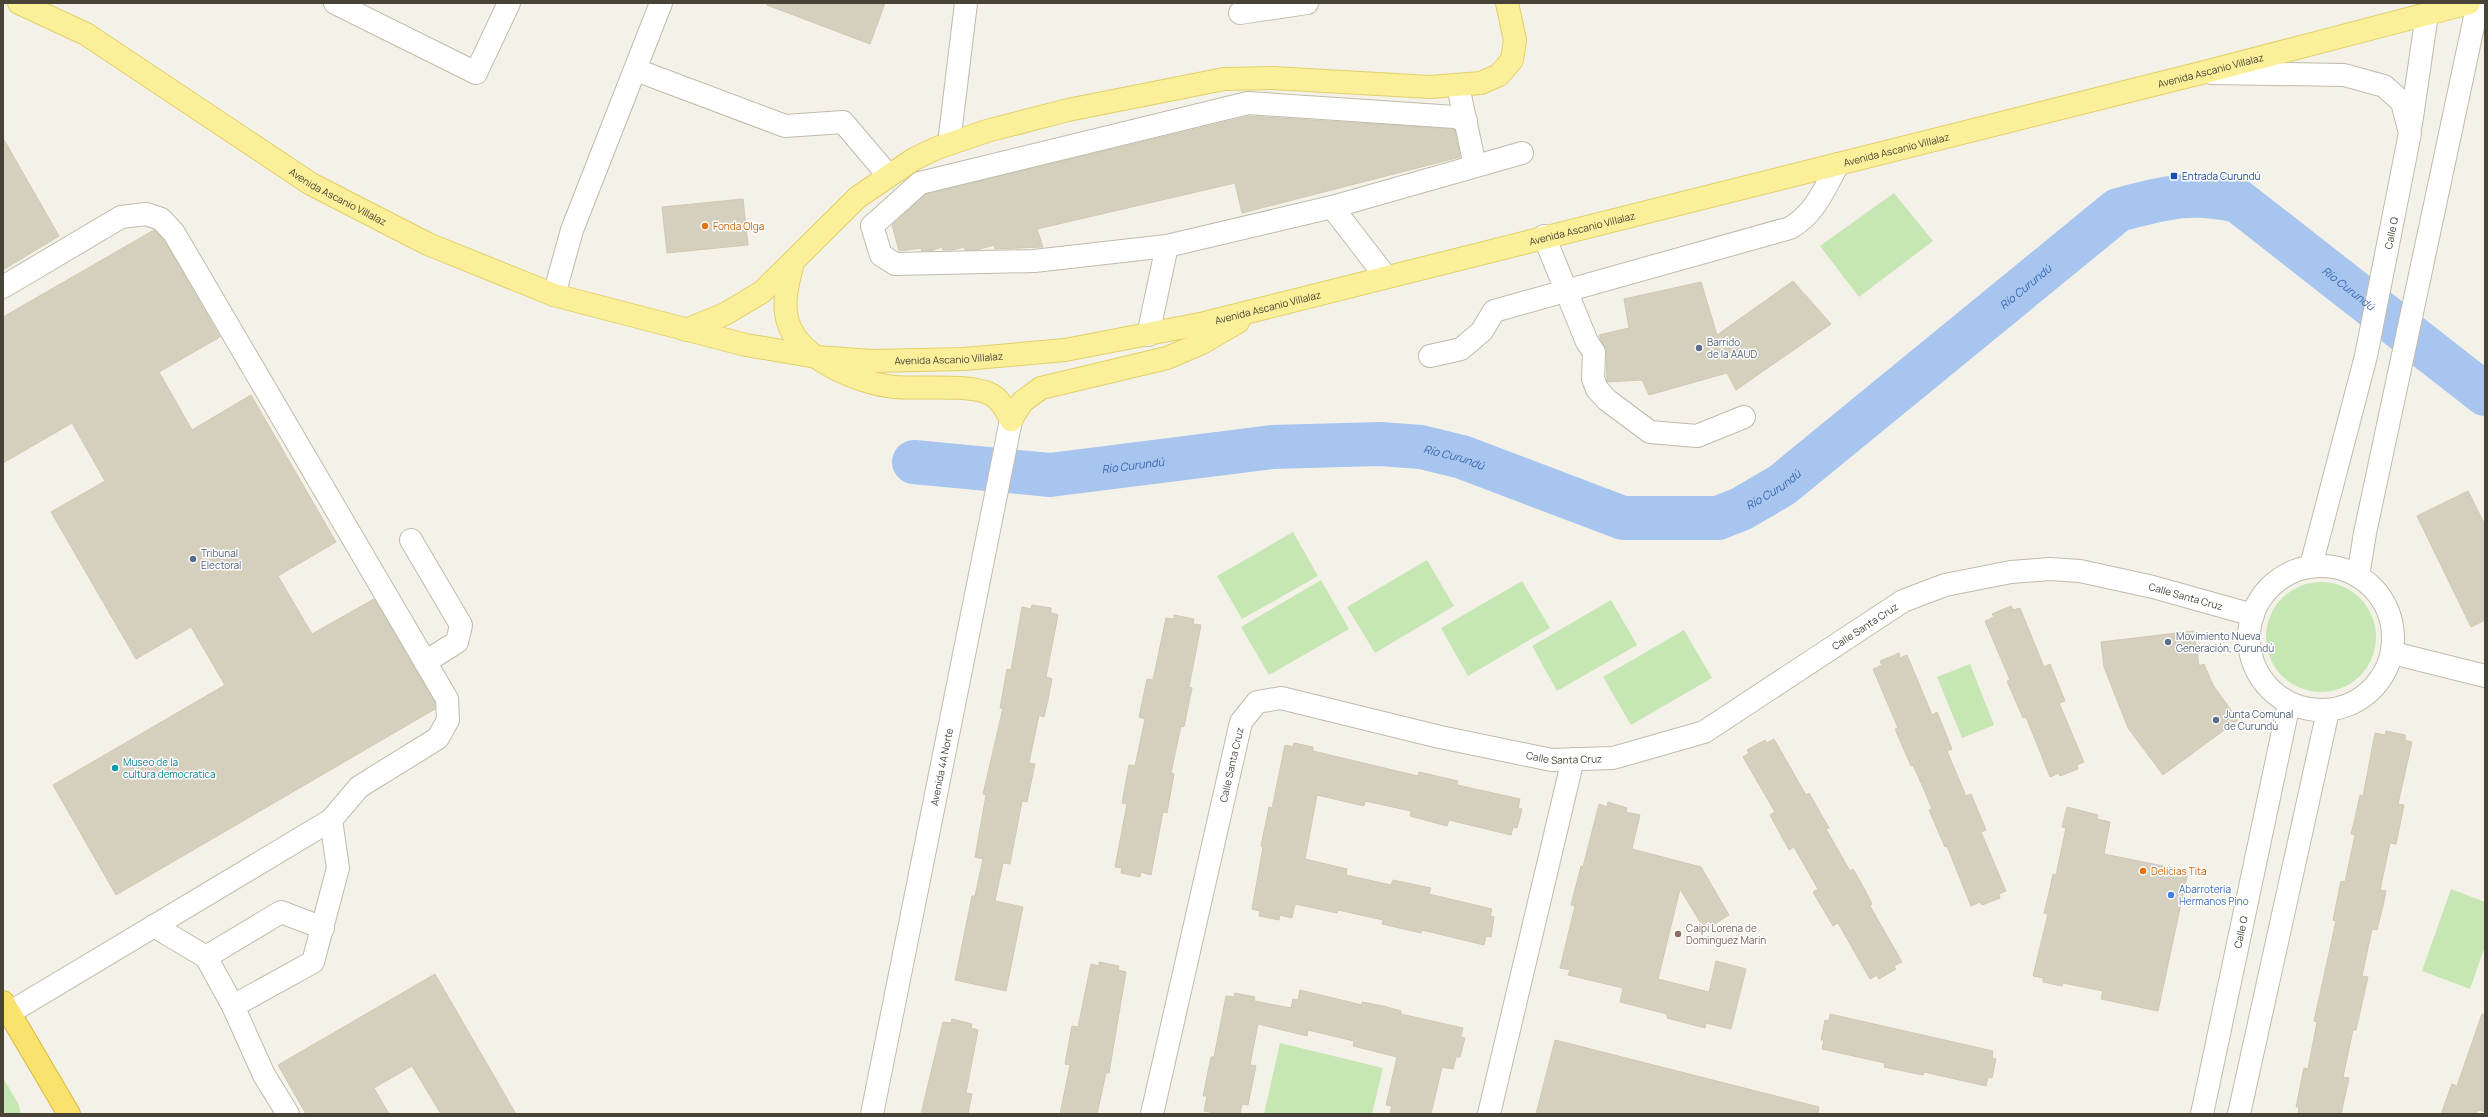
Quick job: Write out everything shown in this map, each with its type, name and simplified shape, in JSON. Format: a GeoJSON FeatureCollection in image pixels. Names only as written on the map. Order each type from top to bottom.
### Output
{"type":"FeatureCollection","features":[{"type":"Feature","properties":{"kind":"highway"},"geometry":{"type":"LineString","coordinates":[[6,1008],[69,1114]]}},
{"type":"Feature","properties":{"kind":"highway"},"geometry":{"type":"LineString","coordinates":[[47,1076],[54,1114]]}},
{"type":"Feature","properties":{"kind":"main road","name":"Avenida Ascanio Villalaz"},"geometry":{"type":"LineString","coordinates":[[19,3],[86,34],[311,184],[428,244],[554,295],[686,330],[746,345],[817,357],[872,361],[964,359],[1065,350],[1148,335],[1261,309],[1544,236],[2201,73],[2469,3]]}},
{"type":"Feature","properties":{"kind":"main road"},"geometry":{"type":"LineString","coordinates":[[686,330],[725,314],[762,292],[858,197],[888,175],[914,159],[949,144],[987,131],[1068,110],[1224,79],[1273,78],[1405,86],[1458,86],[1494,78],[1512,60],[1515,40],[1507,3]]}},
{"type":"Feature","properties":{"kind":"main road"},"geometry":{"type":"LineString","coordinates":[[793,263],[786,297],[788,322],[802,345],[817,357],[848,374],[872,383],[982,391],[1000,402],[1010,428]]}},
{"type":"Feature","properties":{"kind":"main road"},"geometry":{"type":"LineString","coordinates":[[1010,428],[1014,412],[1022,402],[1041,388],[1179,354],[1261,309]]}},
{"type":"Feature","properties":{"kind":"street"},"geometry":{"type":"LineString","coordinates":[[335,3],[476,72],[509,3]]}},
{"type":"Feature","properties":{"kind":"street"},"geometry":{"type":"LineString","coordinates":[[554,295],[572,230],[661,3]]}},
{"type":"Feature","properties":{"kind":"street"},"geometry":{"type":"LineString","coordinates":[[949,144],[966,3]]}},
{"type":"Feature","properties":{"kind":"street"},"geometry":{"type":"LineString","coordinates":[[1240,13],[1307,3]]}},
{"type":"Feature","properties":{"kind":"street"},"geometry":{"type":"LineString","coordinates":[[2358,576],[2365,533],[2478,3]]}},
{"type":"Feature","properties":{"kind":"street"},"geometry":{"type":"LineString","coordinates":[[2410,133],[2427,14]]}},
{"type":"Feature","properties":{"kind":"street"},"geometry":{"type":"LineString","coordinates":[[636,70],[785,126],[843,122],[888,175]]}},
{"type":"Feature","properties":{"kind":"street","name":"Calle Q"},"geometry":{"type":"LineString","coordinates":[[2201,73],[2344,75],[2384,86],[2402,102],[2410,133],[2366,356],[2311,566]]}},
{"type":"Feature","properties":{"kind":"street"},"geometry":{"type":"LineString","coordinates":[[1458,86],[1475,166]]}},
{"type":"Feature","properties":{"kind":"street"},"geometry":{"type":"LineString","coordinates":[[1466,121],[1455,117],[1248,103],[920,183],[872,226],[881,255],[895,264],[1034,262],[1167,246],[1332,207],[1522,153]]}},
{"type":"Feature","properties":{"kind":"street"},"geometry":{"type":"LineString","coordinates":[[1430,356],[1461,350],[1482,331],[1494,311],[1790,228],[1802,221],[1813,208],[1838,164]]}},
{"type":"Feature","properties":{"kind":"street"},"geometry":{"type":"LineString","coordinates":[[1332,207],[1386,277]]}},
{"type":"Feature","properties":{"kind":"street"},"geometry":{"type":"LineString","coordinates":[[3,287],[121,217],[146,214],[161,219],[174,233],[448,699],[448,720],[438,738],[359,787],[331,820],[154,926],[6,1008]]}},
{"type":"Feature","properties":{"kind":"street"},"geometry":{"type":"LineString","coordinates":[[1544,236],[1587,342],[1594,352],[1593,379],[1597,389],[1607,400],[1650,432],[1697,436],[1744,417]]}},
{"type":"Feature","properties":{"kind":"street"},"geometry":{"type":"LineString","coordinates":[[1148,335],[1167,246]]}},
{"type":"Feature","properties":{"kind":"street","name":"Avenida 4A Norte"},"geometry":{"type":"LineString","coordinates":[[872,1114],[1010,428]]}},
{"type":"Feature","properties":{"kind":"street"},"geometry":{"type":"LineString","coordinates":[[411,540],[461,625],[457,642],[426,662]]}},
{"type":"Feature","properties":{"kind":"street"},"geometry":{"type":"LineString","coordinates":[[2311,566],[2343,569],[2358,576],[2376,590],[2388,609],[2393,630],[2393,653],[2387,670],[2376,686],[2363,698],[2346,707],[2328,711],[2308,709],[2289,703],[2272,691],[2259,675],[2251,656],[2249,635],[2252,615],[2269,587],[2281,577],[2311,566]]}},
{"type":"Feature","properties":{"kind":"street","name":"Calle Santa Cruz"},"geometry":{"type":"LineString","coordinates":[[1152,1114],[1241,722],[1257,702],[1281,698],[1455,740],[1552,760],[1613,758],[1704,732],[1903,601],[1945,585],[2011,572],[2050,569],[2080,571],[2153,587],[2252,615]]}},
{"type":"Feature","properties":{"kind":"street"},"geometry":{"type":"LineString","coordinates":[[2393,653],[2485,676]]}},
{"type":"Feature","properties":{"kind":"street","name":"Calle Q"},"geometry":{"type":"LineString","coordinates":[[2202,1114],[2289,703]]}},
{"type":"Feature","properties":{"kind":"street"},"geometry":{"type":"LineString","coordinates":[[2239,1114],[2328,711]]}},
{"type":"Feature","properties":{"kind":"street"},"geometry":{"type":"LineString","coordinates":[[1489,1114],[1573,759]]}},
{"type":"Feature","properties":{"kind":"street"},"geometry":{"type":"LineString","coordinates":[[233,1006],[313,962],[338,868],[331,820]]}},
{"type":"Feature","properties":{"kind":"street"},"geometry":{"type":"LineString","coordinates":[[206,957],[281,912],[323,928]]}},
{"type":"Feature","properties":{"kind":"street"},"geometry":{"type":"LineString","coordinates":[[154,926],[206,957],[233,1006],[264,1074],[288,1114]]}},
{"type":"Feature","properties":{"kind":"green space"},"geometry":{"type":"Polygon","coordinates":[[[1894,193],[1933,241],[1859,297],[1820,246],[1894,193]]]}},
{"type":"Feature","properties":{"kind":"green space"},"geometry":{"type":"Polygon","coordinates":[[[1293,532],[1318,576],[1242,619],[1217,576],[1293,532]]]}},
{"type":"Feature","properties":{"kind":"green space"},"geometry":{"type":"Polygon","coordinates":[[[1427,560],[1454,606],[1375,653],[1347,607],[1427,560]]]}},
{"type":"Feature","properties":{"kind":"green space"},"geometry":{"type":"Polygon","coordinates":[[[1321,580],[1349,629],[1269,675],[1241,627],[1321,580]]]}},
{"type":"Feature","properties":{"kind":"green space"},"geometry":{"type":"Polygon","coordinates":[[[1522,581],[1550,628],[1468,676],[1441,628],[1522,581]]]}},
{"type":"Feature","properties":{"kind":"green space"},"geometry":{"type":"Polygon","coordinates":[[[2321,582],[2342,586],[2352,591],[2360,598],[2367,606],[2372,616],[2376,637],[2372,658],[2367,668],[2360,676],[2352,683],[2342,688],[2321,692],[2300,688],[2290,683],[2282,676],[2275,668],[2270,658],[2266,637],[2270,616],[2275,606],[2282,598],[2290,591],[2300,586],[2321,582]]]}},
{"type":"Feature","properties":{"kind":"green space"},"geometry":{"type":"Polygon","coordinates":[[[1611,600],[1637,645],[1557,691],[1532,646],[1611,600]]]}},
{"type":"Feature","properties":{"kind":"green space"},"geometry":{"type":"Polygon","coordinates":[[[1684,630],[1712,678],[1631,725],[1603,677],[1684,630]]]}},
{"type":"Feature","properties":{"kind":"green space"},"geometry":{"type":"Polygon","coordinates":[[[1970,664],[1994,725],[1962,738],[1937,677],[1970,664]]]}},
{"type":"Feature","properties":{"kind":"green space"},"geometry":{"type":"Polygon","coordinates":[[[2451,889],[2485,902],[2485,946],[2470,989],[2422,971],[2451,889]]]}},
{"type":"Feature","properties":{"kind":"green space"},"geometry":{"type":"Polygon","coordinates":[[[1280,1043],[1383,1068],[1372,1114],[1264,1114],[1280,1043]]]}},
{"type":"Feature","properties":{"kind":"green space"},"geometry":{"type":"Polygon","coordinates":[[[3,1078],[18,1103],[21,1114],[3,1114],[3,1078]]]}},
{"type":"Feature","properties":{"kind":"building"},"geometry":{"type":"Polygon","coordinates":[[[767,3],[885,3],[870,44],[767,5],[767,3]]]}},
{"type":"Feature","properties":{"kind":"building"},"geometry":{"type":"Polygon","coordinates":[[[1249,116],[1452,129],[1455,130],[1460,157],[1242,213],[1235,183],[1037,229],[1043,247],[995,249],[994,245],[977,250],[965,250],[964,247],[952,250],[943,250],[942,247],[931,251],[922,251],[921,248],[899,251],[892,225],[926,194],[1249,116]]]}},
{"type":"Feature","properties":{"kind":"building"},"geometry":{"type":"Polygon","coordinates":[[[3,138],[59,236],[3,270],[3,138]]]}},
{"type":"Feature","properties":{"kind":"building","name":"Fonda Olga"},"geometry":{"type":"Polygon","coordinates":[[[743,199],[748,245],[667,253],[662,207],[743,199]]]}},
{"type":"Feature","properties":{"kind":"building","name":"Tribunal Electoral"},"geometry":{"type":"Polygon","coordinates":[[[154,230],[164,240],[220,337],[159,372],[192,430],[251,395],[336,542],[278,576],[312,634],[374,599],[435,703],[435,709],[116,895],[53,785],[225,685],[191,627],[136,659],[51,512],[105,481],[72,423],[3,463],[3,317],[154,230]]]}},
{"type":"Feature","properties":{"kind":"building","name":"Barrido de la AAUD"},"geometry":{"type":"Polygon","coordinates":[[[1793,281],[1831,324],[1736,390],[1727,373],[1649,395],[1642,380],[1607,382],[1606,352],[1599,335],[1629,328],[1624,299],[1701,282],[1717,335],[1793,281]]]}},
{"type":"Feature","properties":{"kind":"building"},"geometry":{"type":"Polygon","coordinates":[[[2468,491],[2485,525],[2485,620],[2471,627],[2417,516],[2468,491]]]}},
{"type":"Feature","properties":{"kind":"building"},"geometry":{"type":"Polygon","coordinates":[[[1032,605],[1051,608],[1051,613],[1058,615],[1046,677],[1052,679],[1044,717],[1039,715],[1029,763],[1035,764],[1027,802],[1022,801],[1010,864],[1003,863],[995,901],[1023,907],[1006,991],[955,980],[972,896],[975,896],[983,859],[975,857],[986,795],[983,794],[1003,708],[1000,708],[1007,669],[1011,670],[1022,607],[1031,609],[1032,605]]]}},
{"type":"Feature","properties":{"kind":"building"},"geometry":{"type":"Polygon","coordinates":[[[2011,606],[2013,610],[2020,608],[2044,667],[2050,664],[2065,701],[2059,703],[2084,762],[2077,765],[2078,769],[2060,776],[2059,773],[2050,777],[2026,717],[2023,718],[2007,681],[2010,680],[1985,621],[1994,617],[1992,614],[2011,606]]]}},
{"type":"Feature","properties":{"kind":"building"},"geometry":{"type":"Polygon","coordinates":[[[1174,615],[1194,619],[1193,624],[1201,625],[1189,687],[1192,688],[1184,727],[1181,726],[1171,773],[1174,774],[1167,813],[1163,812],[1151,875],[1141,872],[1140,877],[1121,873],[1122,868],[1115,867],[1127,804],[1122,803],[1129,765],[1135,766],[1145,719],[1139,717],[1147,679],[1153,680],[1166,618],[1174,619],[1174,615]]]}},
{"type":"Feature","properties":{"kind":"building"},"geometry":{"type":"Polygon","coordinates":[[[2194,631],[2199,666],[2204,664],[2213,685],[2238,720],[2163,775],[2128,728],[2104,667],[2101,642],[2194,631]]]}},
{"type":"Feature","properties":{"kind":"building"},"geometry":{"type":"Polygon","coordinates":[[[1899,653],[1900,658],[1907,655],[1932,715],[1937,712],[1952,749],[1947,751],[1966,796],[1971,794],[1986,830],[1981,832],[2006,891],[1999,894],[2000,898],[1982,905],[1980,902],[1971,906],[1947,846],[1945,847],[1929,810],[1932,809],[1922,785],[1913,765],[1911,766],[1895,729],[1898,728],[1873,669],[1882,665],[1880,661],[1899,653]]]}},
{"type":"Feature","properties":{"kind":"building"},"geometry":{"type":"Polygon","coordinates":[[[2386,731],[2405,735],[2405,740],[2412,742],[2398,804],[2404,805],[2396,844],[2390,843],[2380,890],[2386,891],[2383,906],[2377,930],[2372,929],[2362,976],[2368,977],[2356,1030],[2353,1030],[2343,1077],[2349,1078],[2341,1114],[2298,1114],[2299,1107],[2296,1107],[2304,1068],[2308,1069],[2317,1022],[2314,1021],[2336,921],[2333,920],[2341,881],[2345,882],[2355,835],[2351,834],[2360,795],[2363,796],[2375,733],[2385,735],[2386,731]]]}},
{"type":"Feature","properties":{"kind":"building"},"geometry":{"type":"Polygon","coordinates":[[[1774,739],[1806,795],[1809,793],[1829,828],[1826,829],[1850,871],[1853,869],[1872,904],[1870,906],[1902,962],[1894,966],[1896,969],[1879,979],[1877,975],[1870,979],[1838,923],[1833,926],[1813,892],[1818,889],[1794,847],[1789,850],[1770,815],[1775,812],[1743,757],[1749,753],[1747,750],[1765,740],[1767,743],[1774,739]]]}},
{"type":"Feature","properties":{"kind":"building"},"geometry":{"type":"Polygon","coordinates":[[[1294,743],[1313,747],[1313,751],[1418,776],[1419,772],[1458,781],[1457,785],[1520,799],[1518,808],[1522,809],[1517,828],[1513,827],[1511,835],[1449,820],[1447,826],[1410,816],[1411,811],[1365,801],[1364,806],[1317,795],[1305,859],[1347,869],[1346,875],[1391,885],[1393,880],[1431,888],[1429,894],[1492,909],[1490,916],[1494,917],[1491,937],[1486,936],[1484,945],[1422,930],[1421,933],[1382,924],[1383,920],[1338,910],[1337,913],[1295,904],[1292,918],[1280,915],[1279,920],[1259,916],[1260,911],[1252,909],[1263,847],[1261,846],[1269,807],[1272,808],[1285,745],[1293,747],[1294,743]]]}},
{"type":"Feature","properties":{"kind":"building"},"geometry":{"type":"Polygon","coordinates":[[[1608,802],[1627,808],[1626,812],[1640,815],[1632,849],[1701,867],[1729,915],[1705,930],[1680,889],[1658,979],[1709,992],[1716,961],[1746,969],[1731,1029],[1706,1023],[1705,1028],[1667,1018],[1667,1014],[1620,1002],[1623,988],[1568,975],[1570,970],[1560,968],[1575,906],[1571,905],[1581,866],[1583,867],[1599,804],[1607,807],[1608,802]]]}},
{"type":"Feature","properties":{"kind":"building"},"geometry":{"type":"Polygon","coordinates":[[[2067,807],[2098,815],[2097,819],[2110,822],[2104,854],[2188,871],[2158,1011],[2101,999],[2103,991],[2063,983],[2062,986],[2043,982],[2043,978],[2033,976],[2048,914],[2044,913],[2053,874],[2056,875],[2066,828],[2062,827],[2067,807]]]}},
{"type":"Feature","properties":{"kind":"building"},"geometry":{"type":"Polygon","coordinates":[[[1099,962],[1119,966],[1118,970],[1126,972],[1109,1073],[1106,1073],[1097,1114],[1060,1114],[1070,1065],[1065,1064],[1072,1026],[1078,1027],[1091,964],[1099,966],[1099,962]]]}},
{"type":"Feature","properties":{"kind":"building"},"geometry":{"type":"Polygon","coordinates":[[[435,974],[516,1114],[441,1114],[412,1066],[374,1088],[389,1114],[306,1114],[278,1065],[435,974]]]}},
{"type":"Feature","properties":{"kind":"building"},"geometry":{"type":"Polygon","coordinates":[[[1300,990],[1362,1005],[1362,1002],[1383,1006],[1401,1011],[1401,1014],[1463,1028],[1461,1037],[1465,1038],[1460,1057],[1456,1057],[1453,1069],[1442,1067],[1431,1114],[1390,1114],[1392,1106],[1386,1105],[1397,1057],[1353,1046],[1354,1041],[1308,1030],[1307,1036],[1258,1024],[1250,1065],[1256,1066],[1248,1105],[1242,1104],[1240,1114],[1220,1114],[1204,1111],[1207,1096],[1203,1096],[1211,1057],[1214,1057],[1226,996],[1234,997],[1235,993],[1255,997],[1254,1001],[1291,1008],[1293,999],[1298,1000],[1300,990]]]}},
{"type":"Feature","properties":{"kind":"building"},"geometry":{"type":"Polygon","coordinates":[[[1830,1014],[1993,1051],[1992,1058],[1996,1059],[1992,1078],[1988,1077],[1986,1086],[1924,1072],[1923,1075],[1884,1067],[1885,1063],[1822,1049],[1824,1040],[1821,1040],[1825,1020],[1829,1021],[1830,1014]]]}},
{"type":"Feature","properties":{"kind":"building"},"geometry":{"type":"Polygon","coordinates":[[[2482,1014],[2485,1014],[2485,1112],[2478,1110],[2476,1114],[2441,1114],[2452,1084],[2457,1086],[2482,1014]]]}},
{"type":"Feature","properties":{"kind":"building"},"geometry":{"type":"Polygon","coordinates":[[[952,1019],[972,1024],[971,1028],[978,1030],[966,1093],[972,1094],[968,1114],[921,1114],[943,1022],[951,1023],[952,1019]]]}},
{"type":"Feature","properties":{"kind":"building"},"geometry":{"type":"Polygon","coordinates":[[[1555,1040],[1819,1107],[1818,1114],[1536,1114],[1555,1040]]]}},
{"type":"Feature","properties":{"kind":"waterway","name":"Río Curundú"},"geometry":{"type":"LineString","coordinates":[[914,462],[1050,475],[1272,447],[1380,444],[1421,447],[1462,457],[1623,518],[1718,518],[1741,509],[1782,485],[2118,210],[2164,199],[2191,196],[2205,196],[2238,201],[2485,394]]}},
{"type":"Feature","properties":{"kind":"place","name":"Entrada Curundú"},"geometry":{"type":"Point","coordinates":[2174,176]}},
{"type":"Feature","properties":{"kind":"place","name":"Fonda Olga"},"geometry":{"type":"Point","coordinates":[705,226]}},
{"type":"Feature","properties":{"kind":"place","name":"Barrido de la AAUD"},"geometry":{"type":"Point","coordinates":[1699,348]}},
{"type":"Feature","properties":{"kind":"place","name":"Tribunal Electoral"},"geometry":{"type":"Point","coordinates":[193,559]}},
{"type":"Feature","properties":{"kind":"place","name":"Movimiento Nueva Generación, Curundú"},"geometry":{"type":"Point","coordinates":[2168,642]}},
{"type":"Feature","properties":{"kind":"place","name":"Junta Comunal de Curundú"},"geometry":{"type":"Point","coordinates":[2216,720]}},
{"type":"Feature","properties":{"kind":"place","name":"Museo de la cultura democratica"},"geometry":{"type":"Point","coordinates":[115,768]}},
{"type":"Feature","properties":{"kind":"place","name":"Delicias Tita"},"geometry":{"type":"Point","coordinates":[2143,871]}},
{"type":"Feature","properties":{"kind":"place","name":"Abarroteria Hermanos Pino"},"geometry":{"type":"Point","coordinates":[2171,895]}},
{"type":"Feature","properties":{"kind":"place","name":"Caipi Lorena de Dominguez Marin"},"geometry":{"type":"Point","coordinates":[1678,934]}}]}
